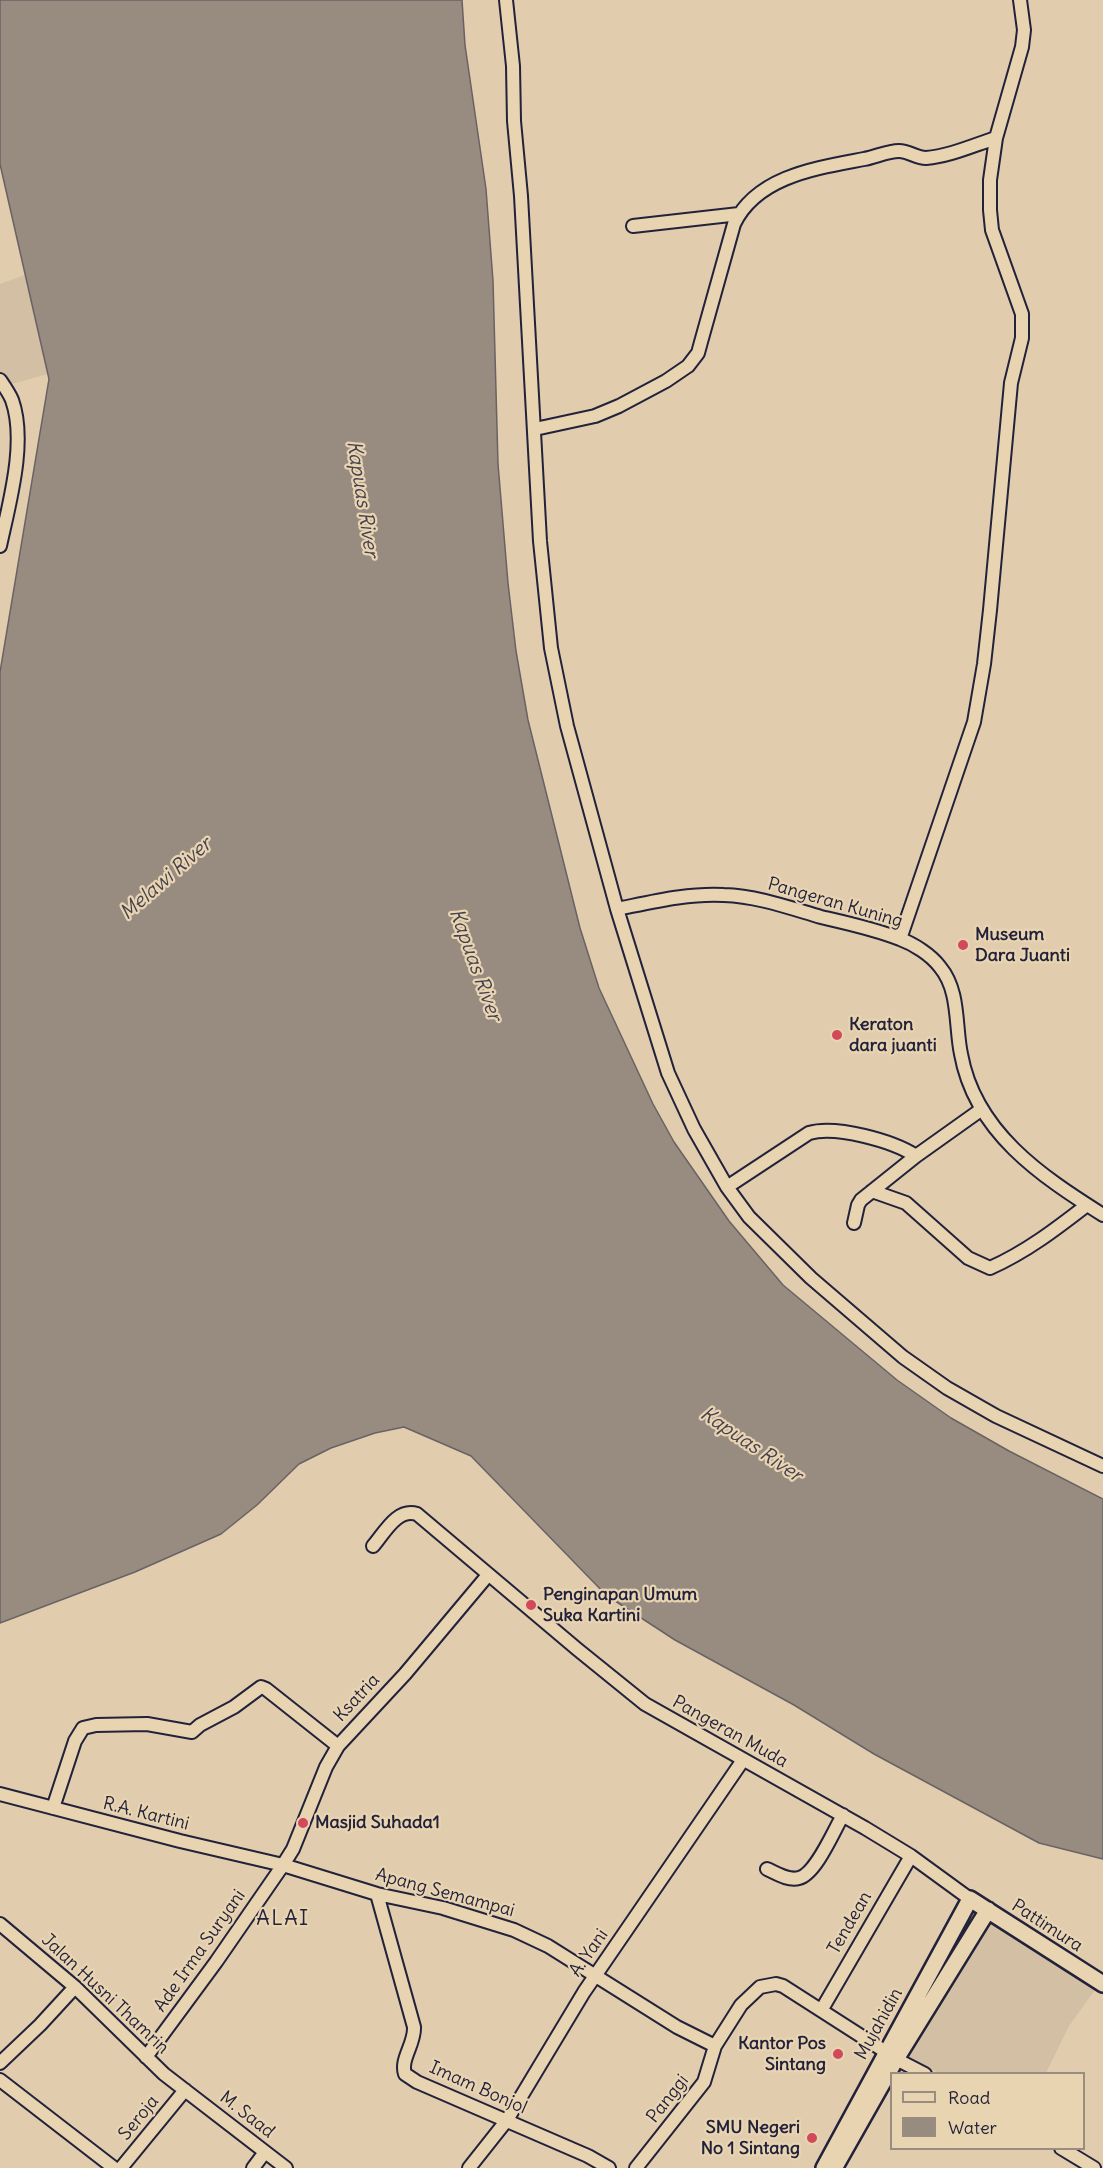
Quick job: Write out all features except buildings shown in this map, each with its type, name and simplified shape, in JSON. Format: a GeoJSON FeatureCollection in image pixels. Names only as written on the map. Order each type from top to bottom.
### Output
{"type":"FeatureCollection","features":[{"type":"Feature","properties":{"kind":"main road","name":"Pattimura"},"geometry":{"type":"LineString","coordinates":[[970,1899],[1103,1984]]}},
{"type":"Feature","properties":{"kind":"main road","name":"Mujahidin"},"geometry":{"type":"LineString","coordinates":[[824,2168],[891,2055],[970,1899]]}},
{"type":"Feature","properties":{"kind":"main road"},"geometry":{"type":"LineString","coordinates":[[834,2168],[891,2055],[988,1910]]}},
{"type":"Feature","properties":{"kind":"street"},"geometry":{"type":"LineString","coordinates":[[506,0],[513,66],[514,121],[521,196],[541,563],[556,679],[617,909],[668,1073],[694,1129],[726,1187],[749,1217],[857,1320],[947,1388],[978,1406],[1103,1466]]}},
{"type":"Feature","properties":{"kind":"street"},"geometry":{"type":"LineString","coordinates":[[900,939],[951,793],[976,709],[991,599],[1011,382],[1023,326],[1019,304],[991,220],[990,180],[996,138],[1022,47],[1024,30],[1020,0]]}},
{"type":"Feature","properties":{"kind":"street"},"geometry":{"type":"LineString","coordinates":[[535,429],[595,416],[666,381],[688,366],[698,353],[729,239],[739,214],[758,195],[781,180],[899,151],[925,158],[950,153],[996,138]]}},
{"type":"Feature","properties":{"kind":"street"},"geometry":{"type":"LineString","coordinates":[[633,226],[739,214]]}},
{"type":"Feature","properties":{"kind":"street"},"geometry":{"type":"LineString","coordinates":[[0,380],[12,400],[17,420],[15,478],[0,546]]}},
{"type":"Feature","properties":{"kind":"street","name":"Pangeran Kuning"},"geometry":{"type":"LineString","coordinates":[[617,909],[673,898],[725,895],[754,899],[900,939],[932,959],[941,967],[948,980],[956,1012],[961,1055],[971,1090],[982,1109],[1020,1156],[1042,1175],[1103,1215]]}},
{"type":"Feature","properties":{"kind":"street"},"geometry":{"type":"LineString","coordinates":[[854,1223],[858,1205],[872,1191],[982,1109]]}},
{"type":"Feature","properties":{"kind":"street"},"geometry":{"type":"LineString","coordinates":[[726,1187],[814,1132],[860,1136],[889,1144],[916,1156]]}},
{"type":"Feature","properties":{"kind":"street"},"geometry":{"type":"LineString","coordinates":[[872,1191],[906,1203],[968,1258],[990,1268],[1012,1258],[1087,1205]]}},
{"type":"Feature","properties":{"kind":"street","name":"Pangeran Muda"},"geometry":{"type":"LineString","coordinates":[[373,1546],[402,1514],[409,1511],[425,1519],[488,1575],[645,1704],[843,1815],[911,1856],[970,1899]]}},
{"type":"Feature","properties":{"kind":"street","name":"Ksatria"},"geometry":{"type":"LineString","coordinates":[[283,1865],[293,1848],[326,1767],[338,1746],[405,1674],[488,1575]]}},
{"type":"Feature","properties":{"kind":"street"},"geometry":{"type":"LineString","coordinates":[[53,1808],[75,1741],[83,1728],[96,1725],[147,1724],[192,1732],[200,1725],[234,1707],[261,1687],[338,1746]]}},
{"type":"Feature","properties":{"kind":"street","name":"A. Yani"},"geometry":{"type":"LineString","coordinates":[[469,2168],[507,2120],[584,1992],[743,1760]]}},
{"type":"Feature","properties":{"kind":"street","name":"R.A. Kartini"},"geometry":{"type":"LineString","coordinates":[[0,1794],[283,1865]]}},
{"type":"Feature","properties":{"kind":"street"},"geometry":{"type":"LineString","coordinates":[[767,1869],[789,1878],[800,1878],[815,1865],[843,1815]]}},
{"type":"Feature","properties":{"kind":"street","name":"Tendean"},"geometry":{"type":"LineString","coordinates":[[822,2009],[911,1856]]}},
{"type":"Feature","properties":{"kind":"street","name":"Apang Semampai"},"geometry":{"type":"LineString","coordinates":[[283,1865],[377,1894],[443,1908],[514,1930],[548,1946],[677,2027],[715,2046]]}},
{"type":"Feature","properties":{"kind":"street","name":"Ade Irma Suryani"},"geometry":{"type":"LineString","coordinates":[[146,2057],[216,1962],[283,1865]]}},
{"type":"Feature","properties":{"kind":"street","name":"Imam Bonjol"},"geometry":{"type":"LineString","coordinates":[[377,1894],[414,2027],[414,2037],[403,2066],[405,2074],[417,2082],[588,2156],[609,2168]]}},
{"type":"Feature","properties":{"kind":"street","name":"Jalan Husni Thamrin"},"geometry":{"type":"LineString","coordinates":[[0,1924],[75,1987],[146,2057],[185,2090]]}},
{"type":"Feature","properties":{"kind":"street","name":"Panggi"},"geometry":{"type":"LineString","coordinates":[[636,2168],[704,2082],[715,2046],[741,2005],[760,1987],[776,1984],[822,2009]]}},
{"type":"Feature","properties":{"kind":"street"},"geometry":{"type":"LineString","coordinates":[[0,2063],[75,1987]]}},
{"type":"Feature","properties":{"kind":"street"},"geometry":{"type":"LineString","coordinates":[[822,2009],[891,2055],[923,2072]]}},
{"type":"Feature","properties":{"kind":"street"},"geometry":{"type":"LineString","coordinates":[[0,2079],[114,2168]]}},
{"type":"Feature","properties":{"kind":"street","name":"M. Saad"},"geometry":{"type":"LineString","coordinates":[[185,2090],[286,2168]]}},
{"type":"Feature","properties":{"kind":"street","name":"Seroja"},"geometry":{"type":"LineString","coordinates":[[121,2168],[185,2090]]}},
{"type":"Feature","properties":{"kind":"street"},"geometry":{"type":"LineString","coordinates":[[1064,2150],[1094,2168]]}},
{"type":"Feature","properties":{"kind":"street"},"geometry":{"type":"LineString","coordinates":[[253,2168],[265,2152]]}},
{"type":"Feature","properties":{"kind":"street"},"geometry":{"type":"LineString","coordinates":[[1101,2168],[1103,2160]]}},
{"type":"Feature","properties":{"kind":"shaded area"},"geometry":{"type":"Polygon","coordinates":[[[77,256],[109,357],[8,385],[0,372],[0,284],[77,256]]]}},
{"type":"Feature","properties":{"kind":"shaded area"},"geometry":{"type":"Polygon","coordinates":[[[987,1912],[1095,1990],[1069,2026],[1046,2072],[937,2072],[907,2057],[987,1912]]]}},
{"type":"Feature","properties":{"kind":"water"},"geometry":{"type":"Polygon","coordinates":[[[0,0],[462,0],[465,45],[486,189],[493,281],[498,464],[516,651],[528,720],[580,928],[599,988],[653,1104],[674,1142],[729,1221],[783,1285],[897,1380],[951,1418],[1009,1451],[1103,1499],[1103,1859],[1039,1843],[874,1754],[794,1705],[675,1640],[606,1595],[471,1456],[404,1427],[375,1433],[331,1448],[299,1464],[257,1505],[221,1534],[135,1572],[0,1623],[0,672],[49,379],[0,164],[0,0]]]}},
{"type":"Feature","properties":{"kind":"place","name":"Museum Dara Juanti"},"geometry":{"type":"Point","coordinates":[963,945]}},
{"type":"Feature","properties":{"kind":"place","name":"Keraton dara juanti"},"geometry":{"type":"Point","coordinates":[837,1035]}},
{"type":"Feature","properties":{"kind":"place","name":"Penginapan Umum Suka Kartini"},"geometry":{"type":"Point","coordinates":[531,1605]}},
{"type":"Feature","properties":{"kind":"place","name":"Masjid Suhada1"},"geometry":{"type":"Point","coordinates":[303,1823]}},
{"type":"Feature","properties":{"kind":"place","name":"Kantor Pos Sintang"},"geometry":{"type":"Point","coordinates":[838,2054]}},
{"type":"Feature","properties":{"kind":"place","name":"SMU Negeri No 1 Sintang"},"geometry":{"type":"Point","coordinates":[812,2138]}},
{"type":"Feature","properties":{"kind":"district","name":"ALAI"},"geometry":{"type":"Point","coordinates":[283,1919]}},
{"type":"Feature","properties":{"kind":"water label","name":"Kapuas River"},"geometry":{"type":"Point","coordinates":[362,499]}},
{"type":"Feature","properties":{"kind":"water label","name":"Melawi River"},"geometry":{"type":"Point","coordinates":[166,879]}},
{"type":"Feature","properties":{"kind":"water label","name":"Kapuas River"},"geometry":{"type":"Point","coordinates":[475,965]}},
{"type":"Feature","properties":{"kind":"water label","name":"Kapuas River"},"geometry":{"type":"Point","coordinates":[751,1445]}}]}
